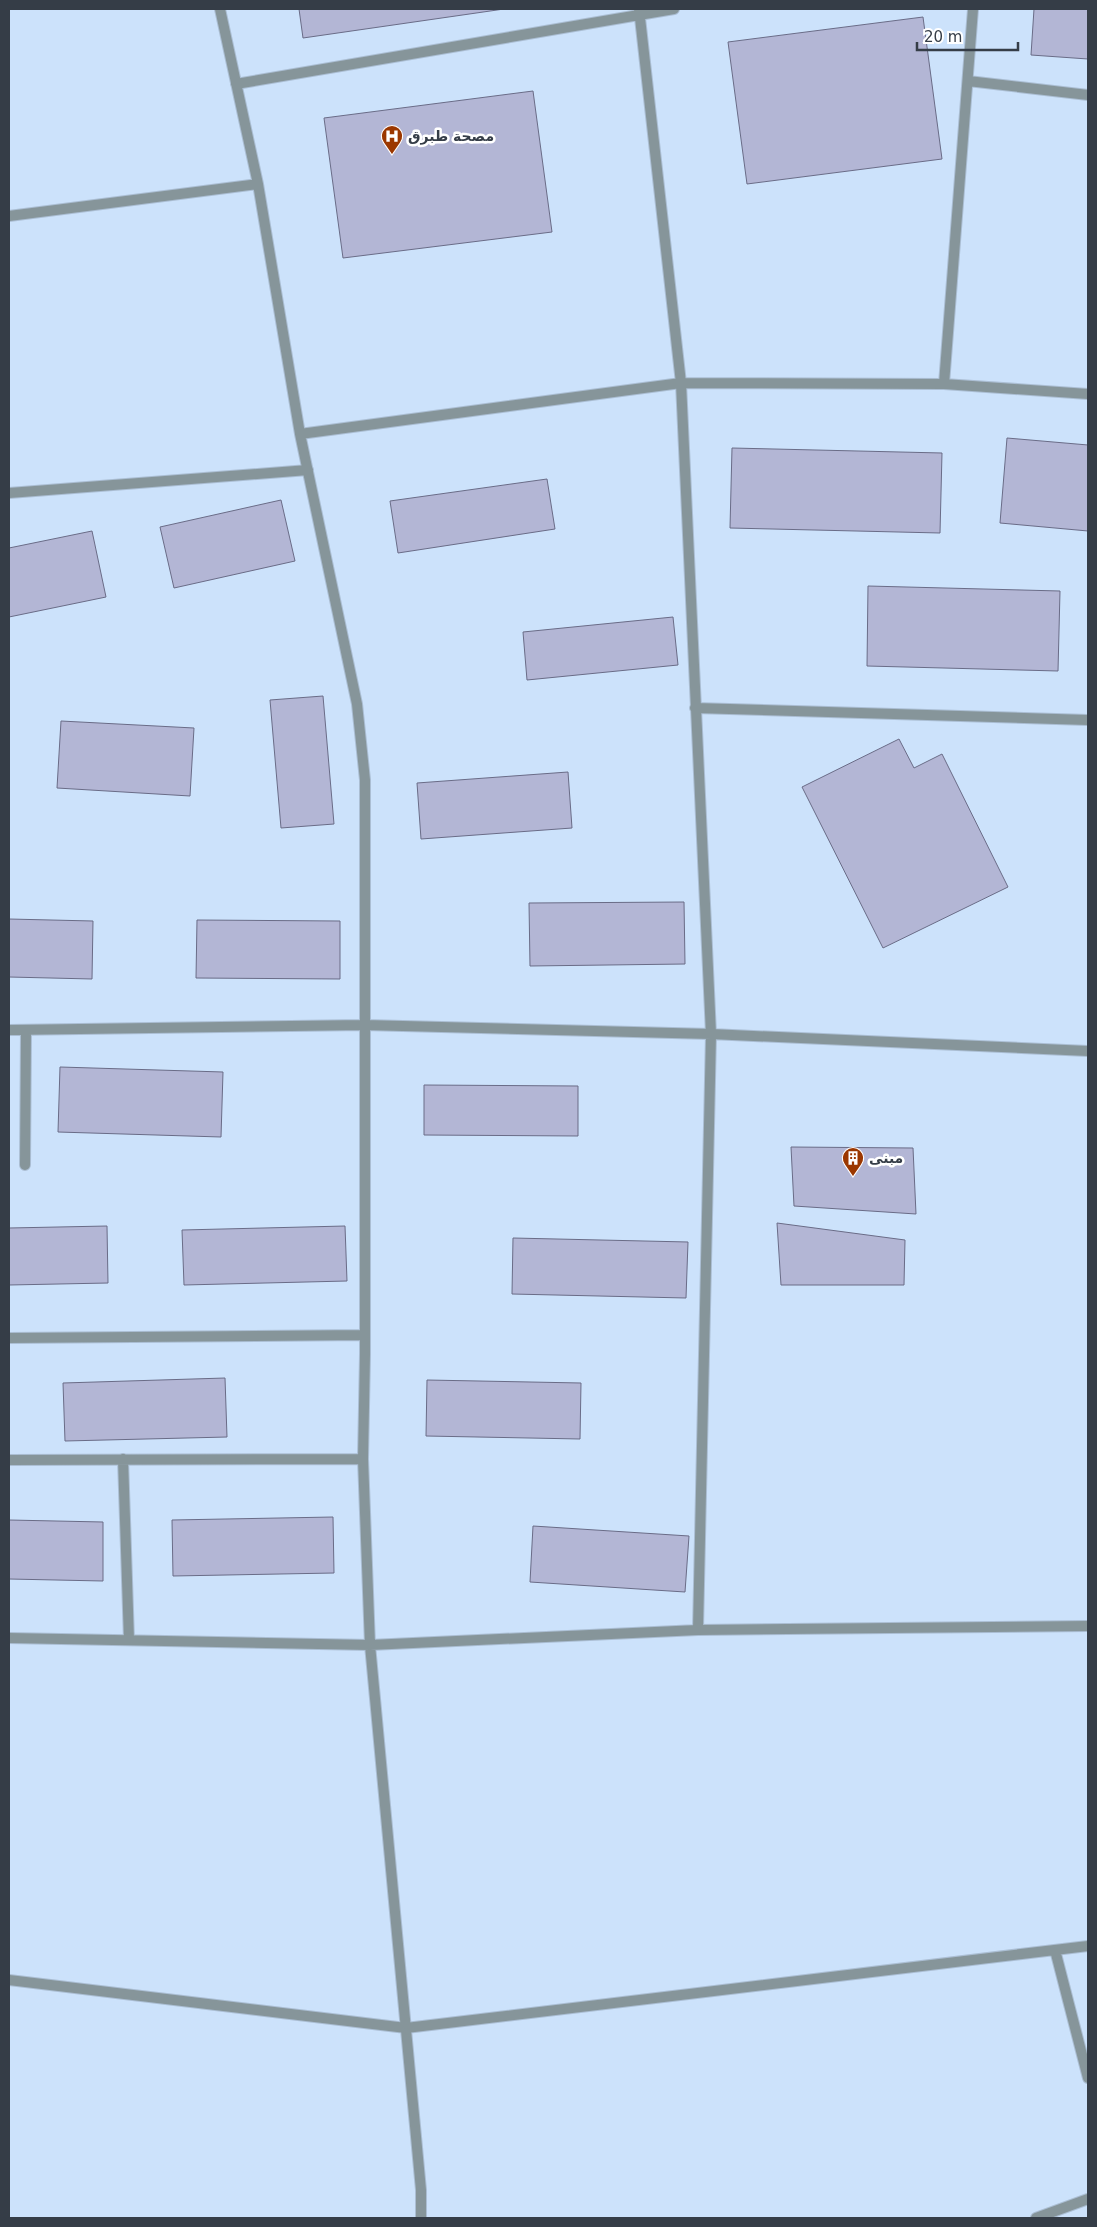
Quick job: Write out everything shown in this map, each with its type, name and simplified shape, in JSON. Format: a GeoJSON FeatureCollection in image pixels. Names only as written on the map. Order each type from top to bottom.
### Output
{"type":"FeatureCollection","features":[{"type":"Feature","properties":{"kind":"street"},"geometry":{"type":"LineString","coordinates":[[220,9],[258,184],[300,434],[357,704],[365,780],[365,1335],[363,1459],[370,1645],[421,2190],[421,2218]]}},
{"type":"Feature","properties":{"kind":"street"},"geometry":{"type":"LineString","coordinates":[[236,84],[640,12],[674,9]]}},
{"type":"Feature","properties":{"kind":"street"},"geometry":{"type":"LineString","coordinates":[[944,384],[973,9]]}},
{"type":"Feature","properties":{"kind":"street"},"geometry":{"type":"LineString","coordinates":[[640,12],[682,383],[694,708],[711,1034],[698,1630]]}},
{"type":"Feature","properties":{"kind":"street"},"geometry":{"type":"LineString","coordinates":[[968,81],[1088,95]]}},
{"type":"Feature","properties":{"kind":"street"},"geometry":{"type":"LineString","coordinates":[[9,216],[258,184]]}},
{"type":"Feature","properties":{"kind":"street"},"geometry":{"type":"LineString","coordinates":[[300,434],[682,383],[944,384],[1088,394]]}},
{"type":"Feature","properties":{"kind":"street"},"geometry":{"type":"LineString","coordinates":[[9,493],[308,470]]}},
{"type":"Feature","properties":{"kind":"street"},"geometry":{"type":"LineString","coordinates":[[694,708],[1088,720]]}},
{"type":"Feature","properties":{"kind":"street"},"geometry":{"type":"LineString","coordinates":[[9,1030],[364,1025],[711,1034],[1088,1051]]}},
{"type":"Feature","properties":{"kind":"street"},"geometry":{"type":"LineString","coordinates":[[25,1165],[26,1030]]}},
{"type":"Feature","properties":{"kind":"street"},"geometry":{"type":"LineString","coordinates":[[9,1338],[365,1335]]}},
{"type":"Feature","properties":{"kind":"street"},"geometry":{"type":"LineString","coordinates":[[123,1459],[129,1640]]}},
{"type":"Feature","properties":{"kind":"street"},"geometry":{"type":"LineString","coordinates":[[9,1460],[363,1459]]}},
{"type":"Feature","properties":{"kind":"street"},"geometry":{"type":"LineString","coordinates":[[9,1638],[370,1645],[698,1630],[1088,1626]]}},
{"type":"Feature","properties":{"kind":"street"},"geometry":{"type":"LineString","coordinates":[[9,1980],[406,2028],[1088,1946]]}},
{"type":"Feature","properties":{"kind":"street"},"geometry":{"type":"LineString","coordinates":[[1055,1950],[1088,2078]]}},
{"type":"Feature","properties":{"kind":"street"},"geometry":{"type":"LineString","coordinates":[[1036,2218],[1088,2199]]}},
{"type":"Feature","properties":{"kind":"building"},"geometry":{"type":"Polygon","coordinates":[[[299,9],[504,9],[303,38],[299,9]]]}},
{"type":"Feature","properties":{"kind":"building"},"geometry":{"type":"Polygon","coordinates":[[[1034,9],[1088,9],[1088,59],[1031,55],[1034,9]]]}},
{"type":"Feature","properties":{"kind":"building"},"geometry":{"type":"Polygon","coordinates":[[[923,17],[942,159],[747,184],[728,42],[923,17]]]}},
{"type":"Feature","properties":{"kind":"building"},"geometry":{"type":"Polygon","coordinates":[[[533,91],[552,232],[343,258],[324,118],[533,91]]]}},
{"type":"Feature","properties":{"kind":"building"},"geometry":{"type":"Polygon","coordinates":[[[1007,438],[1088,445],[1088,531],[1000,523],[1007,438]]]}},
{"type":"Feature","properties":{"kind":"building"},"geometry":{"type":"Polygon","coordinates":[[[732,448],[942,453],[940,533],[730,528],[732,448]]]}},
{"type":"Feature","properties":{"kind":"building"},"geometry":{"type":"Polygon","coordinates":[[[547,479],[555,529],[398,553],[390,501],[547,479]]]}},
{"type":"Feature","properties":{"kind":"building"},"geometry":{"type":"Polygon","coordinates":[[[281,500],[295,561],[174,588],[160,527],[281,500]]]}},
{"type":"Feature","properties":{"kind":"building"},"geometry":{"type":"Polygon","coordinates":[[[92,531],[106,597],[9,617],[9,548],[92,531]]]}},
{"type":"Feature","properties":{"kind":"building"},"geometry":{"type":"Polygon","coordinates":[[[868,586],[1060,591],[1058,671],[867,666],[868,586]]]}},
{"type":"Feature","properties":{"kind":"building"},"geometry":{"type":"Polygon","coordinates":[[[673,617],[678,665],[527,680],[523,632],[673,617]]]}},
{"type":"Feature","properties":{"kind":"building"},"geometry":{"type":"Polygon","coordinates":[[[323,696],[334,824],[281,828],[270,700],[323,696]]]}},
{"type":"Feature","properties":{"kind":"building"},"geometry":{"type":"Polygon","coordinates":[[[61,721],[194,728],[190,796],[57,788],[61,721]]]}},
{"type":"Feature","properties":{"kind":"building"},"geometry":{"type":"Polygon","coordinates":[[[899,739],[914,768],[942,754],[1008,887],[883,948],[802,787],[899,739]]]}},
{"type":"Feature","properties":{"kind":"building"},"geometry":{"type":"Polygon","coordinates":[[[568,772],[572,828],[421,839],[417,783],[568,772]]]}},
{"type":"Feature","properties":{"kind":"building"},"geometry":{"type":"Polygon","coordinates":[[[684,902],[685,964],[530,966],[529,903],[684,902]]]}},
{"type":"Feature","properties":{"kind":"building"},"geometry":{"type":"Polygon","coordinates":[[[9,919],[93,921],[92,979],[9,977],[9,919]]]}},
{"type":"Feature","properties":{"kind":"building"},"geometry":{"type":"Polygon","coordinates":[[[197,920],[340,921],[340,979],[196,978],[197,920]]]}},
{"type":"Feature","properties":{"kind":"building"},"geometry":{"type":"Polygon","coordinates":[[[60,1067],[223,1072],[221,1137],[58,1132],[60,1067]]]}},
{"type":"Feature","properties":{"kind":"building"},"geometry":{"type":"Polygon","coordinates":[[[424,1085],[578,1086],[578,1136],[424,1135],[424,1085]]]}},
{"type":"Feature","properties":{"kind":"building","name":"مبنى"},"geometry":{"type":"Polygon","coordinates":[[[791,1147],[913,1148],[916,1214],[794,1206],[791,1147]]]}},
{"type":"Feature","properties":{"kind":"building"},"geometry":{"type":"Polygon","coordinates":[[[777,1223],[905,1240],[904,1285],[781,1285],[777,1223]]]}},
{"type":"Feature","properties":{"kind":"building"},"geometry":{"type":"Polygon","coordinates":[[[107,1226],[108,1283],[9,1285],[9,1228],[107,1226]]]}},
{"type":"Feature","properties":{"kind":"building"},"geometry":{"type":"Polygon","coordinates":[[[345,1226],[347,1281],[184,1285],[182,1230],[345,1226]]]}},
{"type":"Feature","properties":{"kind":"building"},"geometry":{"type":"Polygon","coordinates":[[[513,1238],[688,1242],[686,1298],[512,1294],[513,1238]]]}},
{"type":"Feature","properties":{"kind":"building"},"geometry":{"type":"Polygon","coordinates":[[[225,1378],[227,1437],[65,1441],[63,1383],[225,1378]]]}},
{"type":"Feature","properties":{"kind":"building"},"geometry":{"type":"Polygon","coordinates":[[[427,1380],[581,1383],[580,1439],[426,1436],[427,1380]]]}},
{"type":"Feature","properties":{"kind":"building"},"geometry":{"type":"Polygon","coordinates":[[[333,1517],[334,1573],[173,1576],[172,1520],[333,1517]]]}},
{"type":"Feature","properties":{"kind":"building"},"geometry":{"type":"Polygon","coordinates":[[[9,1520],[103,1522],[103,1581],[9,1579],[9,1520]]]}},
{"type":"Feature","properties":{"kind":"building"},"geometry":{"type":"Polygon","coordinates":[[[533,1526],[689,1536],[685,1592],[530,1582],[533,1526]]]}},
{"type":"Feature","properties":{"kind":"place","name":"مصحة طبرق"},"geometry":{"type":"Point","coordinates":[392,155]}},
{"type":"Feature","properties":{"kind":"place","name":"مبنى"},"geometry":{"type":"Point","coordinates":[853,1177]}}]}
